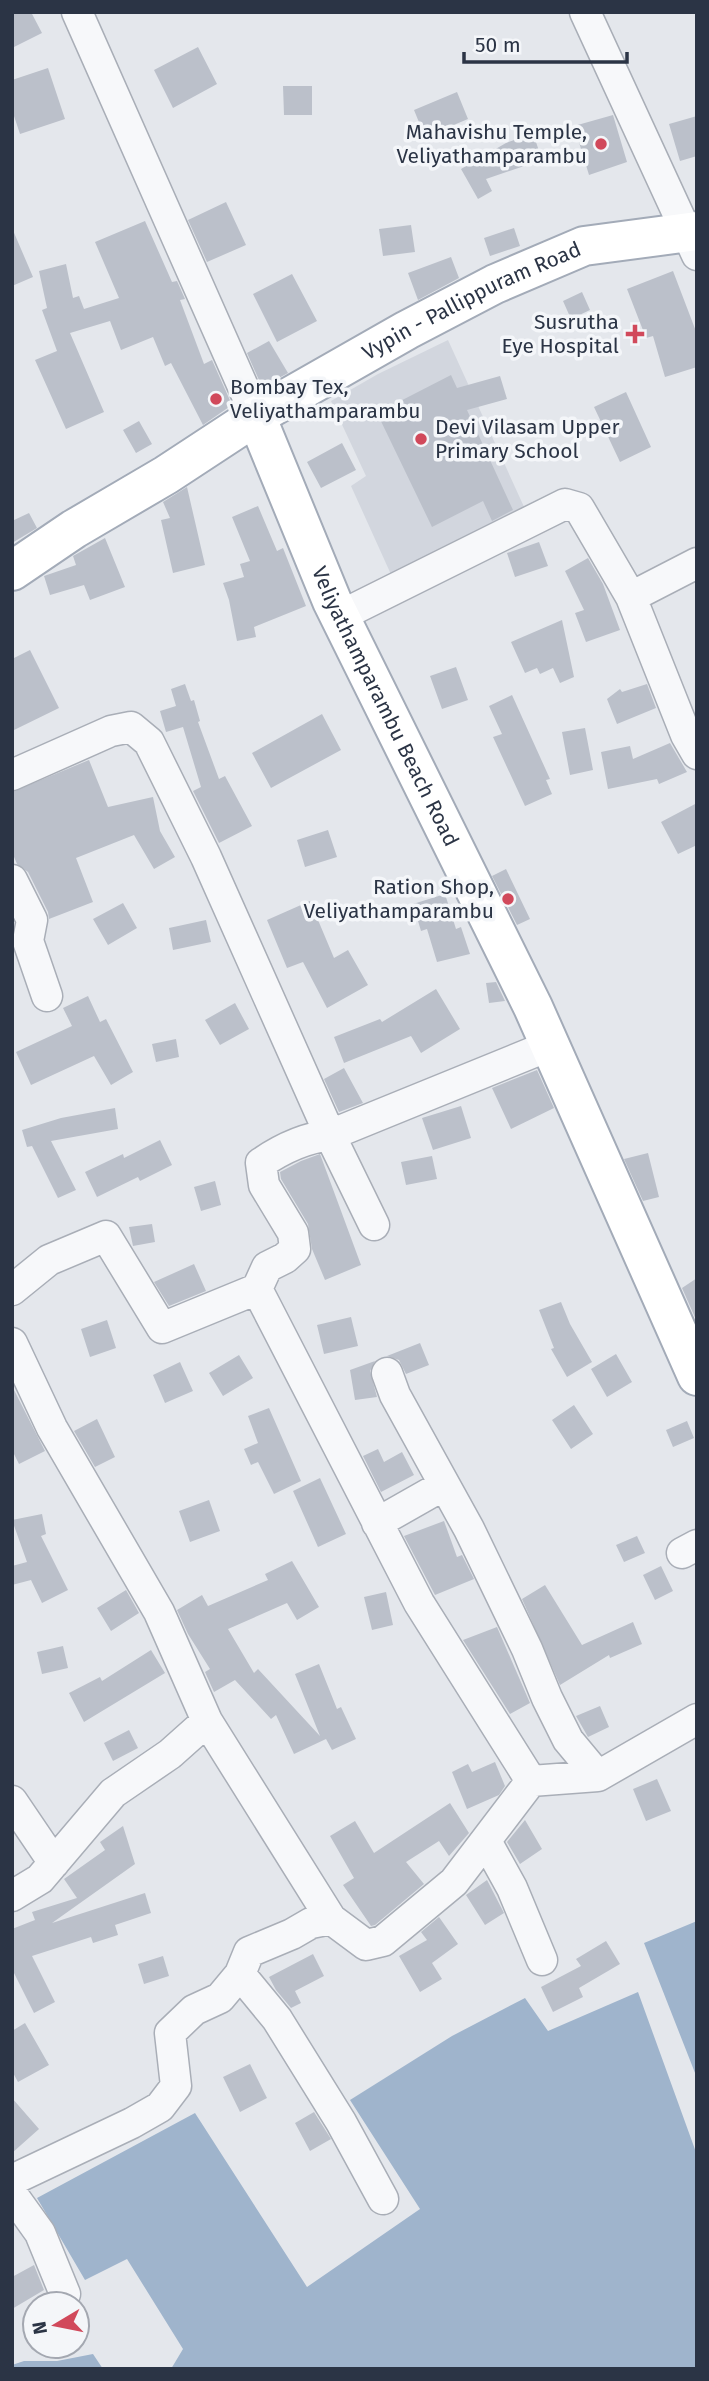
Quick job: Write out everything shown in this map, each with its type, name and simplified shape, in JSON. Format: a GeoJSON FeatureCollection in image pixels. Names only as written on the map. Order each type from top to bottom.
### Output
{"type":"FeatureCollection","features":[{"type":"Feature","properties":{"kind":"main road","name":"Vypin - Pallippuram Road"},"geometry":{"type":"LineString","coordinates":[[12,571],[74,529],[166,475],[256,416],[407,330],[495,284],[584,246],[694,240]]}},
{"type":"Feature","properties":{"kind":"main road","name":"Veliyathamparambu Beach Road"},"geometry":{"type":"LineString","coordinates":[[256,416],[340,616],[534,1007],[697,1376]]}},
{"type":"Feature","properties":{"kind":"street"},"geometry":{"type":"LineString","coordinates":[[77,12],[256,416]]}},
{"type":"Feature","properties":{"kind":"street"},"geometry":{"type":"LineString","coordinates":[[585,12],[641,137],[694,240]]}},
{"type":"Feature","properties":{"kind":"street"},"geometry":{"type":"LineString","coordinates":[[340,616],[565,504],[579,508],[631,597],[697,754]]}},
{"type":"Feature","properties":{"kind":"street"},"geometry":{"type":"LineString","coordinates":[[631,597],[697,563]]}},
{"type":"Feature","properties":{"kind":"street"},"geometry":{"type":"LineString","coordinates":[[12,775],[111,731],[131,727],[149,743],[206,857],[330,1135],[374,1225]]}},
{"type":"Feature","properties":{"kind":"street"},"geometry":{"type":"LineString","coordinates":[[12,880],[32,919],[28,941],[47,996]]}},
{"type":"Feature","properties":{"kind":"street"},"geometry":{"type":"LineString","coordinates":[[12,1290],[49,1260],[106,1236],[162,1328],[257,1289],[267,1267],[285,1258],[295,1249],[293,1233],[264,1185],[261,1163],[310,1137],[330,1135],[551,1045]]}},
{"type":"Feature","properties":{"kind":"street"},"geometry":{"type":"LineString","coordinates":[[257,1289],[419,1603],[531,1781]]}},
{"type":"Feature","properties":{"kind":"street"},"geometry":{"type":"LineString","coordinates":[[12,1343],[52,1428],[159,1612],[207,1721],[331,1919],[366,1945],[383,1941],[454,1882],[531,1781],[598,1776],[697,1719]]}},
{"type":"Feature","properties":{"kind":"street"},"geometry":{"type":"LineString","coordinates":[[387,1373],[395,1395],[527,1648],[568,1740],[598,1776]]}},
{"type":"Feature","properties":{"kind":"street"},"geometry":{"type":"LineString","coordinates":[[377,1522],[444,1485]]}},
{"type":"Feature","properties":{"kind":"street"},"geometry":{"type":"LineString","coordinates":[[12,1896],[40,1879],[113,1793],[170,1754],[207,1721]]}},
{"type":"Feature","properties":{"kind":"street"},"geometry":{"type":"LineString","coordinates":[[12,1801],[54,1863]]}},
{"type":"Feature","properties":{"kind":"street"},"geometry":{"type":"LineString","coordinates":[[486,1841],[512,1888],[541,1960]]}},
{"type":"Feature","properties":{"kind":"street"},"geometry":{"type":"LineString","coordinates":[[12,2180],[160,2107],[176,2087],[170,2033],[194,2011],[220,1998],[240,1974],[249,1952],[292,1934],[310,1923],[331,1919]]}},
{"type":"Feature","properties":{"kind":"street"},"geometry":{"type":"LineString","coordinates":[[240,1974],[277,2019],[341,2122],[383,2199]]}},
{"type":"Feature","properties":{"kind":"street"},"geometry":{"type":"LineString","coordinates":[[12,2194],[40,2233],[63,2290]]}},
{"type":"Feature","properties":{"kind":"shaded area","name":"Devi Vilasam Upper Primary School"},"geometry":{"type":"Polygon","coordinates":[[[448,340],[530,520],[394,581],[351,486],[366,476],[331,401],[378,374],[448,340]]]}},
{"type":"Feature","properties":{"kind":"water"},"geometry":{"type":"Polygon","coordinates":[[[697,1921],[697,2078],[644,1943],[697,1921]]]}},
{"type":"Feature","properties":{"kind":"water"},"geometry":{"type":"Polygon","coordinates":[[[638,1992],[697,2155],[697,2369],[171,2369],[183,2349],[127,2259],[85,2280],[37,2198],[195,2113],[307,2287],[420,2209],[350,2100],[452,2036],[525,1998],[548,2031],[638,1992]]]}},
{"type":"Feature","properties":{"kind":"water"},"geometry":{"type":"Polygon","coordinates":[[[91,2354],[103,2369],[12,2369],[12,2365],[24,2361],[91,2360],[91,2354]]]}},
{"type":"Feature","properties":{"kind":"building"},"geometry":{"type":"Polygon","coordinates":[[[12,12],[31,12],[42,33],[12,48],[12,12]]]}},
{"type":"Feature","properties":{"kind":"building"},"geometry":{"type":"Polygon","coordinates":[[[198,47],[217,84],[173,108],[154,70],[198,47]]]}},
{"type":"Feature","properties":{"kind":"building"},"geometry":{"type":"Polygon","coordinates":[[[48,68],[65,119],[20,134],[12,110],[12,80],[48,68]]]}},
{"type":"Feature","properties":{"kind":"building"},"geometry":{"type":"Polygon","coordinates":[[[283,86],[312,86],[312,115],[284,115],[283,86]]]}},
{"type":"Feature","properties":{"kind":"building"},"geometry":{"type":"Polygon","coordinates":[[[457,92],[468,119],[425,137],[414,110],[457,92]]]}},
{"type":"Feature","properties":{"kind":"building","name":"Mahavishu Temple, Veliyathamparambu"},"geometry":{"type":"Polygon","coordinates":[[[613,115],[627,162],[589,175],[574,126],[613,115]]]}},
{"type":"Feature","properties":{"kind":"building"},"geometry":{"type":"Polygon","coordinates":[[[697,116],[697,156],[680,161],[669,124],[697,116]]]}},
{"type":"Feature","properties":{"kind":"building"},"geometry":{"type":"Polygon","coordinates":[[[533,133],[542,160],[486,179],[492,191],[478,199],[461,169],[506,143],[533,133]]]}},
{"type":"Feature","properties":{"kind":"building"},"geometry":{"type":"Polygon","coordinates":[[[226,202],[246,245],[207,262],[188,220],[226,202]]]}},
{"type":"Feature","properties":{"kind":"building"},"geometry":{"type":"Polygon","coordinates":[[[145,221],[172,282],[177,281],[185,299],[180,300],[204,364],[212,360],[232,405],[203,425],[171,363],[165,366],[153,337],[121,350],[110,321],[70,333],[104,412],[66,429],[35,360],[57,351],[42,310],[47,308],[39,271],[66,264],[73,298],[79,296],[84,309],[119,298],[95,242],[145,221]]]}},
{"type":"Feature","properties":{"kind":"building"},"geometry":{"type":"Polygon","coordinates":[[[411,225],[415,252],[383,256],[379,229],[411,225]]]}},
{"type":"Feature","properties":{"kind":"building"},"geometry":{"type":"Polygon","coordinates":[[[12,228],[33,277],[12,286],[12,228]]]}},
{"type":"Feature","properties":{"kind":"building"},"geometry":{"type":"Polygon","coordinates":[[[514,228],[520,246],[490,256],[484,238],[514,228]]]}},
{"type":"Feature","properties":{"kind":"building"},"geometry":{"type":"Polygon","coordinates":[[[451,257],[459,278],[418,300],[408,273],[451,257]]]}},
{"type":"Feature","properties":{"kind":"building"},"geometry":{"type":"Polygon","coordinates":[[[673,271],[697,334],[697,367],[665,377],[653,336],[646,338],[627,289],[673,271]]]}},
{"type":"Feature","properties":{"kind":"building"},"geometry":{"type":"Polygon","coordinates":[[[292,274],[317,321],[277,342],[253,294],[292,274]]]}},
{"type":"Feature","properties":{"kind":"building"},"geometry":{"type":"Polygon","coordinates":[[[582,292],[590,310],[571,319],[563,301],[582,292]]]}},
{"type":"Feature","properties":{"kind":"building"},"geometry":{"type":"Polygon","coordinates":[[[269,341],[288,373],[262,387],[247,353],[269,341]]]}},
{"type":"Feature","properties":{"kind":"building"},"geometry":{"type":"Polygon","coordinates":[[[451,375],[457,388],[500,376],[507,399],[467,410],[513,510],[492,521],[483,501],[432,527],[377,413],[451,375]]]}},
{"type":"Feature","properties":{"kind":"building"},"geometry":{"type":"Polygon","coordinates":[[[626,392],[651,447],[620,462],[594,407],[626,392]]]}},
{"type":"Feature","properties":{"kind":"building"},"geometry":{"type":"Polygon","coordinates":[[[139,421],[152,444],[136,453],[123,430],[139,421]]]}},
{"type":"Feature","properties":{"kind":"building"},"geometry":{"type":"Polygon","coordinates":[[[342,443],[356,470],[321,488],[307,462],[342,443]]]}},
{"type":"Feature","properties":{"kind":"building"},"geometry":{"type":"Polygon","coordinates":[[[187,487],[205,565],[173,573],[161,520],[170,518],[163,502],[187,487]]]}},
{"type":"Feature","properties":{"kind":"building"},"geometry":{"type":"Polygon","coordinates":[[[258,506],[277,551],[283,548],[306,606],[254,627],[256,637],[237,641],[223,583],[244,577],[240,564],[250,561],[232,517],[258,506]]]}},
{"type":"Feature","properties":{"kind":"building"},"geometry":{"type":"Polygon","coordinates":[[[29,513],[37,528],[12,543],[12,521],[29,513]]]}},
{"type":"Feature","properties":{"kind":"building"},"geometry":{"type":"Polygon","coordinates":[[[105,538],[125,587],[90,600],[84,585],[50,595],[44,576],[76,565],[73,556],[105,538]]]}},
{"type":"Feature","properties":{"kind":"building"},"geometry":{"type":"Polygon","coordinates":[[[539,542],[548,566],[515,577],[507,553],[539,542]]]}},
{"type":"Feature","properties":{"kind":"building"},"geometry":{"type":"Polygon","coordinates":[[[588,558],[603,584],[620,630],[586,642],[575,613],[584,610],[565,571],[588,558]]]}},
{"type":"Feature","properties":{"kind":"building"},"geometry":{"type":"Polygon","coordinates":[[[562,620],[574,677],[560,683],[553,668],[540,674],[537,668],[525,673],[511,642],[562,620]]]}},
{"type":"Feature","properties":{"kind":"building"},"geometry":{"type":"Polygon","coordinates":[[[30,650],[59,708],[12,731],[12,659],[30,650]]]}},
{"type":"Feature","properties":{"kind":"building"},"geometry":{"type":"Polygon","coordinates":[[[456,667],[468,700],[442,709],[430,676],[456,667]]]}},
{"type":"Feature","properties":{"kind":"building"},"geometry":{"type":"Polygon","coordinates":[[[185,684],[191,701],[194,700],[200,721],[198,722],[219,779],[225,776],[252,826],[219,843],[193,791],[201,787],[183,727],[166,732],[160,711],[176,706],[171,689],[185,684]]]}},
{"type":"Feature","properties":{"kind":"building"},"geometry":{"type":"Polygon","coordinates":[[[647,684],[656,708],[617,724],[607,699],[620,689],[622,692],[647,684]]]}},
{"type":"Feature","properties":{"kind":"building"},"geometry":{"type":"Polygon","coordinates":[[[512,695],[550,779],[546,780],[552,794],[525,806],[493,737],[502,734],[489,706],[512,695]]]}},
{"type":"Feature","properties":{"kind":"building"},"geometry":{"type":"Polygon","coordinates":[[[322,714],[341,750],[271,788],[252,753],[322,714]]]}},
{"type":"Feature","properties":{"kind":"building"},"geometry":{"type":"Polygon","coordinates":[[[585,728],[593,770],[570,775],[562,732],[585,728]]]}},
{"type":"Feature","properties":{"kind":"building"},"geometry":{"type":"Polygon","coordinates":[[[670,743],[687,772],[659,784],[657,779],[608,789],[601,752],[630,746],[633,759],[670,743]]]}},
{"type":"Feature","properties":{"kind":"building"},"geometry":{"type":"Polygon","coordinates":[[[89,760],[108,807],[153,797],[160,831],[175,857],[154,869],[134,835],[76,858],[93,902],[49,919],[28,872],[17,864],[12,852],[12,792],[89,760]]]}},
{"type":"Feature","properties":{"kind":"building"},"geometry":{"type":"Polygon","coordinates":[[[697,803],[697,845],[678,854],[661,822],[697,803]]]}},
{"type":"Feature","properties":{"kind":"building"},"geometry":{"type":"Polygon","coordinates":[[[328,830],[337,857],[305,867],[297,840],[328,830]]]}},
{"type":"Feature","properties":{"kind":"building","name":"Ration Shop, Veliyathamparambu"},"geometry":{"type":"Polygon","coordinates":[[[506,869],[530,919],[517,925],[492,876],[506,869]]]}},
{"type":"Feature","properties":{"kind":"building"},"geometry":{"type":"Polygon","coordinates":[[[445,894],[456,929],[461,927],[470,954],[437,962],[427,929],[421,931],[413,904],[445,894]]]}},
{"type":"Feature","properties":{"kind":"building"},"geometry":{"type":"Polygon","coordinates":[[[310,901],[334,958],[348,950],[368,985],[327,1008],[303,962],[287,968],[267,920],[310,901]]]}},
{"type":"Feature","properties":{"kind":"building"},"geometry":{"type":"Polygon","coordinates":[[[123,903],[137,928],[108,945],[93,919],[123,903]]]}},
{"type":"Feature","properties":{"kind":"building"},"geometry":{"type":"Polygon","coordinates":[[[206,920],[211,942],[173,950],[169,928],[206,920]]]}},
{"type":"Feature","properties":{"kind":"building"},"geometry":{"type":"Polygon","coordinates":[[[496,982],[505,1001],[489,1003],[486,983],[496,982]]]}},
{"type":"Feature","properties":{"kind":"building"},"geometry":{"type":"Polygon","coordinates":[[[436,989],[460,1029],[421,1053],[411,1036],[344,1063],[334,1037],[380,1019],[382,1022],[436,989]]]}},
{"type":"Feature","properties":{"kind":"building"},"geometry":{"type":"Polygon","coordinates":[[[88,996],[100,1022],[106,1019],[133,1072],[111,1085],[94,1056],[31,1085],[16,1052],[72,1026],[63,1008],[88,996]]]}},
{"type":"Feature","properties":{"kind":"building"},"geometry":{"type":"Polygon","coordinates":[[[235,1003],[249,1029],[220,1045],[205,1020],[235,1003]]]}},
{"type":"Feature","properties":{"kind":"building"},"geometry":{"type":"Polygon","coordinates":[[[176,1039],[179,1057],[156,1062],[152,1044],[176,1039]]]}},
{"type":"Feature","properties":{"kind":"building"},"geometry":{"type":"Polygon","coordinates":[[[344,1068],[363,1103],[339,1112],[324,1079],[344,1068]]]}},
{"type":"Feature","properties":{"kind":"building"},"geometry":{"type":"Polygon","coordinates":[[[537,1070],[554,1108],[511,1129],[492,1088],[537,1070]]]}},
{"type":"Feature","properties":{"kind":"building"},"geometry":{"type":"Polygon","coordinates":[[[461,1106],[471,1138],[433,1150],[422,1118],[461,1106]]]}},
{"type":"Feature","properties":{"kind":"building"},"geometry":{"type":"Polygon","coordinates":[[[115,1108],[118,1129],[51,1141],[76,1190],[58,1198],[32,1146],[27,1147],[22,1130],[61,1118],[115,1108]]]}},
{"type":"Feature","properties":{"kind":"building"},"geometry":{"type":"Polygon","coordinates":[[[160,1140],[172,1165],[140,1181],[138,1177],[97,1197],[85,1172],[123,1154],[124,1158],[160,1140]]]}},
{"type":"Feature","properties":{"kind":"building"},"geometry":{"type":"Polygon","coordinates":[[[648,1153],[659,1197],[643,1201],[624,1159],[648,1153]]]}},
{"type":"Feature","properties":{"kind":"building"},"geometry":{"type":"Polygon","coordinates":[[[320,1154],[361,1265],[325,1280],[312,1249],[308,1224],[281,1179],[280,1172],[320,1154]]]}},
{"type":"Feature","properties":{"kind":"building"},"geometry":{"type":"Polygon","coordinates":[[[432,1156],[437,1179],[406,1185],[401,1162],[432,1156]]]}},
{"type":"Feature","properties":{"kind":"building"},"geometry":{"type":"Polygon","coordinates":[[[215,1181],[221,1205],[201,1211],[194,1187],[215,1181]]]}},
{"type":"Feature","properties":{"kind":"building"},"geometry":{"type":"Polygon","coordinates":[[[152,1224],[155,1242],[133,1246],[129,1227],[152,1224]]]}},
{"type":"Feature","properties":{"kind":"building"},"geometry":{"type":"Polygon","coordinates":[[[194,1264],[206,1291],[169,1306],[154,1282],[194,1264]]]}},
{"type":"Feature","properties":{"kind":"building"},"geometry":{"type":"Polygon","coordinates":[[[697,1278],[697,1322],[682,1288],[697,1278]]]}},
{"type":"Feature","properties":{"kind":"building"},"geometry":{"type":"Polygon","coordinates":[[[561,1302],[570,1324],[592,1362],[567,1377],[551,1349],[554,1348],[539,1310],[561,1302]]]}},
{"type":"Feature","properties":{"kind":"building"},"geometry":{"type":"Polygon","coordinates":[[[351,1317],[358,1346],[324,1354],[317,1325],[351,1317]]]}},
{"type":"Feature","properties":{"kind":"building"},"geometry":{"type":"Polygon","coordinates":[[[107,1320],[116,1348],[90,1357],[81,1329],[107,1320]]]}},
{"type":"Feature","properties":{"kind":"building"},"geometry":{"type":"Polygon","coordinates":[[[420,1343],[429,1365],[406,1374],[399,1360],[387,1356],[420,1343]]]}},
{"type":"Feature","properties":{"kind":"building"},"geometry":{"type":"Polygon","coordinates":[[[616,1354],[632,1382],[607,1397],[591,1369],[616,1354]]]}},
{"type":"Feature","properties":{"kind":"building"},"geometry":{"type":"Polygon","coordinates":[[[239,1355],[253,1378],[223,1396],[209,1373],[239,1355]]]}},
{"type":"Feature","properties":{"kind":"building"},"geometry":{"type":"Polygon","coordinates":[[[375,1361],[370,1371],[377,1397],[355,1400],[350,1370],[375,1361]]]}},
{"type":"Feature","properties":{"kind":"building"},"geometry":{"type":"Polygon","coordinates":[[[180,1362],[193,1391],[165,1403],[153,1375],[180,1362]]]}},
{"type":"Feature","properties":{"kind":"building"},"geometry":{"type":"Polygon","coordinates":[[[12,1386],[45,1451],[19,1464],[12,1450],[12,1386]]]}},
{"type":"Feature","properties":{"kind":"building"},"geometry":{"type":"Polygon","coordinates":[[[574,1405],[593,1434],[571,1449],[552,1420],[574,1405]]]}},
{"type":"Feature","properties":{"kind":"building"},"geometry":{"type":"Polygon","coordinates":[[[269,1408],[301,1481],[274,1494],[258,1462],[251,1465],[244,1449],[258,1443],[248,1416],[269,1408]]]}},
{"type":"Feature","properties":{"kind":"building"},"geometry":{"type":"Polygon","coordinates":[[[97,1419],[115,1457],[95,1467],[74,1431],[97,1419]]]}},
{"type":"Feature","properties":{"kind":"building"},"geometry":{"type":"Polygon","coordinates":[[[687,1421],[694,1438],[673,1447],[666,1430],[687,1421]]]}},
{"type":"Feature","properties":{"kind":"building"},"geometry":{"type":"Polygon","coordinates":[[[378,1449],[384,1462],[402,1452],[414,1475],[381,1492],[363,1456],[378,1449]]]}},
{"type":"Feature","properties":{"kind":"building"},"geometry":{"type":"Polygon","coordinates":[[[320,1478],[346,1534],[318,1547],[293,1491],[320,1478]]]}},
{"type":"Feature","properties":{"kind":"building"},"geometry":{"type":"Polygon","coordinates":[[[209,1500],[220,1531],[190,1542],[179,1511],[209,1500]]]}},
{"type":"Feature","properties":{"kind":"building"},"geometry":{"type":"Polygon","coordinates":[[[42,1514],[46,1534],[41,1536],[68,1590],[42,1603],[31,1580],[12,1585],[12,1566],[27,1562],[12,1520],[42,1514]]]}},
{"type":"Feature","properties":{"kind":"building"},"geometry":{"type":"Polygon","coordinates":[[[444,1521],[457,1557],[462,1555],[474,1579],[435,1595],[404,1536],[444,1521]]]}},
{"type":"Feature","properties":{"kind":"building"},"geometry":{"type":"Polygon","coordinates":[[[637,1536],[645,1553],[624,1562],[616,1545],[637,1536]]]}},
{"type":"Feature","properties":{"kind":"building"},"geometry":{"type":"Polygon","coordinates":[[[292,1561],[319,1607],[297,1620],[287,1603],[228,1629],[254,1673],[258,1669],[320,1736],[295,1674],[319,1664],[337,1709],[341,1707],[356,1739],[332,1750],[326,1739],[294,1754],[276,1715],[271,1719],[235,1680],[214,1692],[205,1672],[210,1669],[188,1634],[177,1610],[202,1595],[208,1606],[268,1580],[265,1574],[292,1561]]]}},
{"type":"Feature","properties":{"kind":"building"},"geometry":{"type":"Polygon","coordinates":[[[661,1566],[673,1591],[655,1600],[643,1575],[661,1566]]]}},
{"type":"Feature","properties":{"kind":"building"},"geometry":{"type":"Polygon","coordinates":[[[545,1585],[582,1645],[633,1622],[642,1644],[610,1658],[609,1655],[560,1685],[522,1599],[545,1585]]]}},
{"type":"Feature","properties":{"kind":"building"},"geometry":{"type":"Polygon","coordinates":[[[126,1590],[139,1613],[111,1631],[97,1608],[126,1590]]]}},
{"type":"Feature","properties":{"kind":"building"},"geometry":{"type":"Polygon","coordinates":[[[386,1592],[393,1625],[372,1630],[364,1597],[386,1592]]]}},
{"type":"Feature","properties":{"kind":"building"},"geometry":{"type":"Polygon","coordinates":[[[497,1627],[530,1703],[510,1714],[463,1640],[497,1627]]]}},
{"type":"Feature","properties":{"kind":"building"},"geometry":{"type":"Polygon","coordinates":[[[63,1646],[68,1668],[42,1674],[37,1652],[63,1646]]]}},
{"type":"Feature","properties":{"kind":"building"},"geometry":{"type":"Polygon","coordinates":[[[151,1650],[165,1673],[84,1722],[69,1693],[100,1677],[102,1681],[151,1650]]]}},
{"type":"Feature","properties":{"kind":"building"},"geometry":{"type":"Polygon","coordinates":[[[600,1706],[609,1727],[588,1737],[576,1716],[600,1706]]]}},
{"type":"Feature","properties":{"kind":"building"},"geometry":{"type":"Polygon","coordinates":[[[129,1730],[138,1748],[113,1761],[104,1743],[129,1730]]]}},
{"type":"Feature","properties":{"kind":"building"},"geometry":{"type":"Polygon","coordinates":[[[495,1762],[505,1786],[499,1795],[467,1809],[452,1772],[468,1764],[472,1772],[495,1762]]]}},
{"type":"Feature","properties":{"kind":"building"},"geometry":{"type":"Polygon","coordinates":[[[657,1779],[671,1811],[646,1821],[633,1789],[657,1779]]]}},
{"type":"Feature","properties":{"kind":"building"},"geometry":{"type":"Polygon","coordinates":[[[450,1803],[469,1833],[449,1856],[439,1841],[406,1862],[424,1884],[371,1926],[343,1885],[354,1878],[330,1836],[355,1821],[374,1853],[450,1803]]]}},
{"type":"Feature","properties":{"kind":"building"},"geometry":{"type":"Polygon","coordinates":[[[525,1820],[542,1849],[520,1864],[507,1842],[525,1820]]]}},
{"type":"Feature","properties":{"kind":"building"},"geometry":{"type":"Polygon","coordinates":[[[123,1826],[135,1864],[52,1923],[145,1893],[151,1913],[115,1925],[118,1935],[93,1943],[91,1937],[32,1956],[55,2002],[34,2013],[12,1969],[12,1929],[35,1920],[32,1912],[77,1898],[64,1879],[105,1850],[100,1842],[123,1826]]]}},
{"type":"Feature","properties":{"kind":"building"},"geometry":{"type":"Polygon","coordinates":[[[487,1880],[504,1913],[485,1925],[466,1895],[487,1880]]]}},
{"type":"Feature","properties":{"kind":"building"},"geometry":{"type":"Polygon","coordinates":[[[439,1917],[458,1944],[432,1963],[442,1979],[420,1992],[399,1956],[427,1940],[421,1932],[439,1917]]]}},
{"type":"Feature","properties":{"kind":"building"},"geometry":{"type":"Polygon","coordinates":[[[606,1941],[620,1964],[579,1988],[583,1997],[553,2012],[541,1987],[581,1966],[576,1959],[606,1941]]]}},
{"type":"Feature","properties":{"kind":"building"},"geometry":{"type":"Polygon","coordinates":[[[313,1954],[324,1976],[295,1991],[301,2003],[291,2008],[269,1977],[313,1954]]]}},
{"type":"Feature","properties":{"kind":"building"},"geometry":{"type":"Polygon","coordinates":[[[163,1956],[169,1976],[144,1984],[138,1964],[163,1956]]]}},
{"type":"Feature","properties":{"kind":"building"},"geometry":{"type":"Polygon","coordinates":[[[25,2023],[49,2065],[18,2082],[12,2071],[12,2031],[25,2023]]]}},
{"type":"Feature","properties":{"kind":"building"},"geometry":{"type":"Polygon","coordinates":[[[250,2064],[267,2098],[240,2112],[223,2077],[250,2064]]]}},
{"type":"Feature","properties":{"kind":"building"},"geometry":{"type":"Polygon","coordinates":[[[12,2098],[39,2129],[12,2153],[12,2098]]]}},
{"type":"Feature","properties":{"kind":"building"},"geometry":{"type":"Polygon","coordinates":[[[314,2112],[331,2139],[310,2151],[295,2123],[314,2112]]]}},
{"type":"Feature","properties":{"kind":"building"},"geometry":{"type":"Polygon","coordinates":[[[34,2265],[44,2290],[21,2290],[21,2304],[12,2309],[12,2277],[34,2265]]]}},
{"type":"Feature","properties":{"kind":"place","name":"Mahavishu Temple, Veliyathamparambu"},"geometry":{"type":"Point","coordinates":[601,144]}},
{"type":"Feature","properties":{"kind":"place","name":"Susrutha Eye Hospital"},"geometry":{"type":"Point","coordinates":[635,334]}},
{"type":"Feature","properties":{"kind":"place","name":"Bombay Tex, Veliyathamparambu"},"geometry":{"type":"Point","coordinates":[216,399]}},
{"type":"Feature","properties":{"kind":"place","name":"Devi Vilasam Upper Primary School"},"geometry":{"type":"Point","coordinates":[421,439]}},
{"type":"Feature","properties":{"kind":"place","name":"Ration Shop, Veliyathamparambu"},"geometry":{"type":"Point","coordinates":[508,899]}}]}
